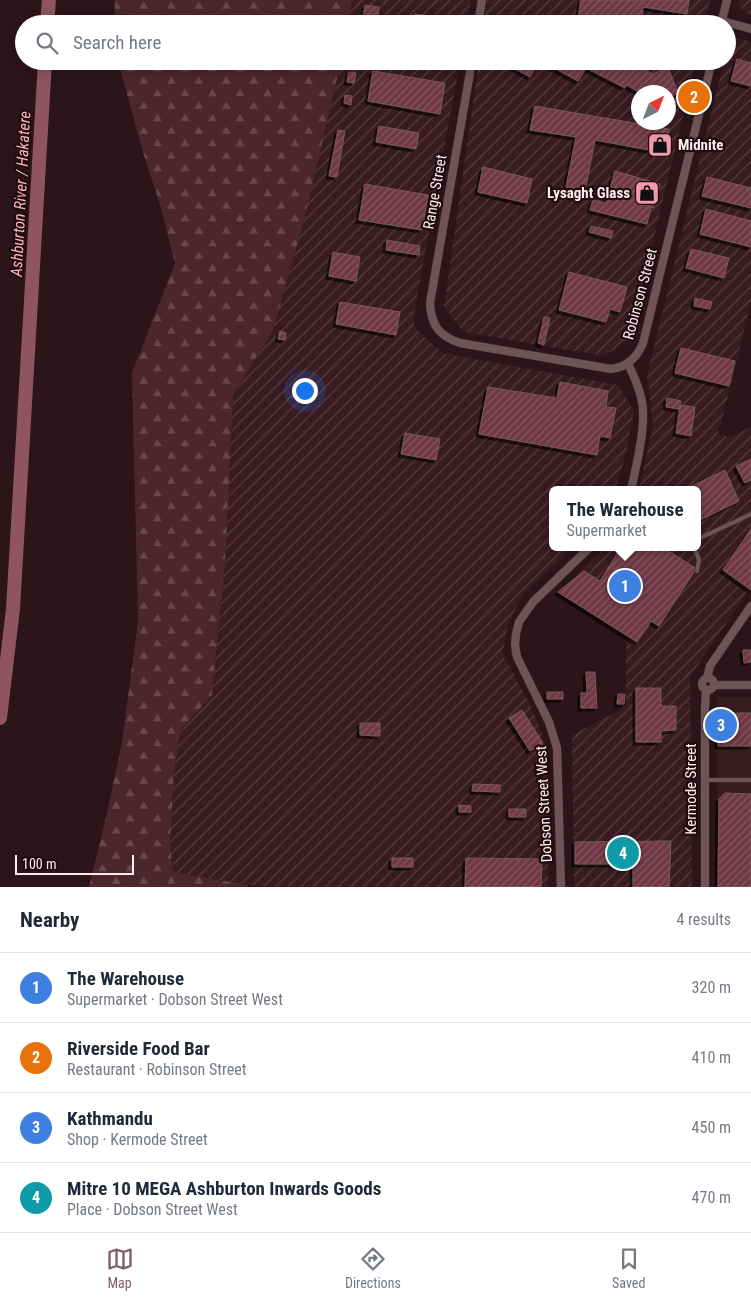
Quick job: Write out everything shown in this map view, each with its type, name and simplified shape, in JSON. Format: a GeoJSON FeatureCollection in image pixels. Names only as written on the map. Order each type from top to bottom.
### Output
{"type":"FeatureCollection","features":[{"type":"Feature","properties":{"kind":"street"},"geometry":{"type":"LineString","coordinates":[[480,15],[482,0]]}},
{"type":"Feature","properties":{"kind":"street"},"geometry":{"type":"LineString","coordinates":[[723,15],[727,0]]}},
{"type":"Feature","properties":{"kind":"street"},"geometry":{"type":"LineString","coordinates":[[736,26],[751,29]]}},
{"type":"Feature","properties":{"kind":"street","name":"Range Street"},"geometry":{"type":"LineString","coordinates":[[470,70],[430,303],[430,313],[435,327],[447,337],[460,343],[604,369],[618,368],[628,364]]}},
{"type":"Feature","properties":{"kind":"street","name":"Robinson Street"},"geometry":{"type":"LineString","coordinates":[[628,364],[636,356],[643,343],[710,70]]}},
{"type":"Feature","properties":{"kind":"street"},"geometry":{"type":"LineString","coordinates":[[628,364],[643,411],[643,422],[632,486]]}},
{"type":"Feature","properties":{"kind":"street","name":"Dobson Street West"},"geometry":{"type":"LineString","coordinates":[[561,887],[557,748],[549,722],[517,657],[515,645],[516,634],[522,617],[533,602],[586,551]]}},
{"type":"Feature","properties":{"kind":"street"},"geometry":{"type":"LineString","coordinates":[[714,685],[712,690],[706,690],[703,688],[703,680],[707,678],[713,661],[751,606]]}},
{"type":"Feature","properties":{"kind":"street"},"geometry":{"type":"LineString","coordinates":[[707,678],[712,680],[714,685]]}},
{"type":"Feature","properties":{"kind":"street"},"geometry":{"type":"LineString","coordinates":[[714,685],[751,685]]}},
{"type":"Feature","properties":{"kind":"street","name":"Kermode Street"},"geometry":{"type":"LineString","coordinates":[[705,887],[704,780],[706,690]]}},
{"type":"Feature","properties":{"kind":"lane"},"geometry":{"type":"LineString","coordinates":[[701,538],[751,514]]}},
{"type":"Feature","properties":{"kind":"lane"},"geometry":{"type":"LineString","coordinates":[[696,551],[699,560],[697,571]]}},
{"type":"Feature","properties":{"kind":"lane"},"geometry":{"type":"LineString","coordinates":[[704,780],[751,780]]}},
{"type":"Feature","properties":{"kind":"shaded area"},"geometry":{"type":"Polygon","coordinates":[[[352,0],[471,0],[468,15],[350,15],[352,0]]]}},
{"type":"Feature","properties":{"kind":"shaded area"},"geometry":{"type":"Polygon","coordinates":[[[487,0],[710,0],[707,15],[485,15],[487,0]]]}},
{"type":"Feature","properties":{"kind":"shaded area"},"geometry":{"type":"Polygon","coordinates":[[[739,0],[751,0],[751,15],[744,13],[738,5],[739,0]]]}},
{"type":"Feature","properties":{"kind":"shaded area"},"geometry":{"type":"Polygon","coordinates":[[[736,39],[751,42],[751,302],[718,430],[720,434],[729,437],[751,427],[751,587],[690,677],[692,887],[574,887],[572,735],[626,707],[626,636],[558,593],[601,551],[701,551],[701,486],[640,486],[653,425],[647,375],[722,70],[736,70],[736,39]]]}},
{"type":"Feature","properties":{"kind":"shaded area"},"geometry":{"type":"Polygon","coordinates":[[[339,70],[458,70],[415,309],[414,325],[420,333],[443,353],[618,385],[634,411],[625,458],[616,486],[549,486],[549,551],[570,551],[524,593],[508,624],[503,655],[529,702],[543,737],[548,784],[548,887],[267,887],[173,872],[170,845],[174,771],[181,729],[212,695],[225,564],[233,395],[273,330],[305,217],[339,70]]]}},
{"type":"Feature","properties":{"kind":"shaded area"},"geometry":{"type":"Polygon","coordinates":[[[478,70],[694,70],[630,339],[604,356],[463,332],[444,306],[478,70]]]}},
{"type":"Feature","properties":{"kind":"shaded area"},"geometry":{"type":"Polygon","coordinates":[[[717,697],[751,697],[751,887],[717,887],[717,697]]]}},
{"type":"Feature","properties":{"kind":"green space"},"geometry":{"type":"Polygon","coordinates":[[[115,0],[352,0],[350,15],[114,15],[115,0]]]}},
{"type":"Feature","properties":{"kind":"green space"},"geometry":{"type":"Polygon","coordinates":[[[120,70],[339,70],[305,217],[273,330],[233,395],[225,564],[212,695],[181,729],[174,771],[170,845],[173,872],[248,885],[248,887],[89,887],[122,742],[138,621],[132,373],[175,263],[161,208],[120,70]]]}},
{"type":"Feature","properties":{"kind":"building"},"geometry":{"type":"Polygon","coordinates":[[[581,0],[689,0],[687,14],[643,7],[642,15],[578,15],[581,0]]]}},
{"type":"Feature","properties":{"kind":"building"},"geometry":{"type":"Polygon","coordinates":[[[365,5],[379,7],[378,15],[363,15],[365,5]]]}},
{"type":"Feature","properties":{"kind":"building"},"geometry":{"type":"Polygon","coordinates":[[[737,59],[751,63],[751,86],[731,81],[734,70],[736,70],[737,59]]]}},
{"type":"Feature","properties":{"kind":"building"},"geometry":{"type":"Polygon","coordinates":[[[517,70],[534,70],[530,77],[517,70]]]}},
{"type":"Feature","properties":{"kind":"building"},"geometry":{"type":"Polygon","coordinates":[[[558,70],[585,70],[578,81],[558,70]]]}},
{"type":"Feature","properties":{"kind":"building"},"geometry":{"type":"Polygon","coordinates":[[[590,70],[646,70],[653,74],[662,70],[669,70],[675,85],[631,85],[631,88],[626,85],[625,88],[590,70]]]}},
{"type":"Feature","properties":{"kind":"building"},"geometry":{"type":"Polygon","coordinates":[[[373,71],[445,83],[440,114],[368,101],[373,71]]]}},
{"type":"Feature","properties":{"kind":"building"},"geometry":{"type":"Polygon","coordinates":[[[349,72],[356,73],[354,83],[347,82],[349,72]]]}},
{"type":"Feature","properties":{"kind":"building"},"geometry":{"type":"Polygon","coordinates":[[[345,95],[352,96],[351,105],[344,103],[345,95]]]}},
{"type":"Feature","properties":{"kind":"building"},"geometry":{"type":"Polygon","coordinates":[[[535,106],[631,122],[631,130],[669,130],[665,153],[595,140],[585,191],[566,187],[576,137],[530,130],[535,106]]]}},
{"type":"Feature","properties":{"kind":"building"},"geometry":{"type":"Polygon","coordinates":[[[379,126],[419,133],[416,149],[376,142],[379,126]]]}},
{"type":"Feature","properties":{"kind":"building"},"geometry":{"type":"Polygon","coordinates":[[[338,130],[345,131],[337,177],[329,176],[338,130]]]}},
{"type":"Feature","properties":{"kind":"building"},"geometry":{"type":"Polygon","coordinates":[[[483,167],[532,179],[527,203],[478,192],[483,167]]]}},
{"type":"Feature","properties":{"kind":"building"},"geometry":{"type":"Polygon","coordinates":[[[615,171],[660,184],[647,224],[590,210],[593,200],[606,203],[615,171]]]}},
{"type":"Feature","properties":{"kind":"building"},"geometry":{"type":"Polygon","coordinates":[[[707,177],[751,188],[751,208],[702,196],[707,177]]]}},
{"type":"Feature","properties":{"kind":"building"},"geometry":{"type":"Polygon","coordinates":[[[365,184],[428,195],[422,230],[359,220],[365,184]]]}},
{"type":"Feature","properties":{"kind":"building"},"geometry":{"type":"Polygon","coordinates":[[[706,209],[751,221],[751,247],[700,234],[706,209]]]}},
{"type":"Feature","properties":{"kind":"building"},"geometry":{"type":"Polygon","coordinates":[[[591,226],[613,231],[611,238],[589,232],[591,226]]]}},
{"type":"Feature","properties":{"kind":"building"},"geometry":{"type":"Polygon","coordinates":[[[387,240],[420,246],[419,255],[386,250],[387,240]]]}},
{"type":"Feature","properties":{"kind":"building"},"geometry":{"type":"Polygon","coordinates":[[[691,249],[729,258],[724,278],[686,268],[691,249]]]}},
{"type":"Feature","properties":{"kind":"building"},"geometry":{"type":"Polygon","coordinates":[[[333,252],[360,257],[356,281],[329,276],[333,252]]]}},
{"type":"Feature","properties":{"kind":"building"},"geometry":{"type":"Polygon","coordinates":[[[569,272],[627,287],[620,312],[610,309],[606,322],[559,310],[569,272]]]}},
{"type":"Feature","properties":{"kind":"building"},"geometry":{"type":"Polygon","coordinates":[[[695,298],[712,302],[710,309],[694,306],[695,298]]]}},
{"type":"Feature","properties":{"kind":"building"},"geometry":{"type":"Polygon","coordinates":[[[340,302],[400,312],[396,335],[336,324],[340,302]]]}},
{"type":"Feature","properties":{"kind":"building"},"geometry":{"type":"Polygon","coordinates":[[[544,317],[550,318],[544,345],[538,343],[544,317]]]}},
{"type":"Feature","properties":{"kind":"building"},"geometry":{"type":"Polygon","coordinates":[[[280,331],[286,333],[285,340],[278,339],[280,331]]]}},
{"type":"Feature","properties":{"kind":"building"},"geometry":{"type":"Polygon","coordinates":[[[681,348],[735,361],[729,386],[675,373],[681,348]]]}},
{"type":"Feature","properties":{"kind":"building"},"geometry":{"type":"Polygon","coordinates":[[[560,382],[608,391],[606,407],[616,408],[610,438],[600,436],[597,455],[479,434],[488,387],[557,398],[560,382]]]}},
{"type":"Feature","properties":{"kind":"building"},"geometry":{"type":"Polygon","coordinates":[[[667,398],[681,401],[679,409],[666,407],[667,398]]]}},
{"type":"Feature","properties":{"kind":"building"},"geometry":{"type":"Polygon","coordinates":[[[680,405],[695,407],[691,436],[676,433],[680,405]]]}},
{"type":"Feature","properties":{"kind":"building"},"geometry":{"type":"Polygon","coordinates":[[[405,433],[440,439],[436,460],[401,454],[405,433]]]}},
{"type":"Feature","properties":{"kind":"building"},"geometry":{"type":"Polygon","coordinates":[[[751,459],[751,480],[745,483],[736,466],[751,459]]]}},
{"type":"Feature","properties":{"kind":"building"},"geometry":{"type":"Polygon","coordinates":[[[725,470],[739,501],[701,520],[701,486],[692,486],[725,470]]]}},
{"type":"Feature","properties":{"kind":"building"},"geometry":{"type":"Polygon","coordinates":[[[751,529],[751,590],[723,570],[751,529]]]}},
{"type":"Feature","properties":{"kind":"building"},"geometry":{"type":"Polygon","coordinates":[[[619,551],[668,551],[694,567],[694,572],[659,626],[651,621],[637,642],[558,592],[584,571],[600,581],[619,551]]]}},
{"type":"Feature","properties":{"kind":"building"},"geometry":{"type":"Polygon","coordinates":[[[743,650],[751,650],[751,662],[744,663],[743,650]]]}},
{"type":"Feature","properties":{"kind":"building"},"geometry":{"type":"Polygon","coordinates":[[[586,672],[595,672],[597,708],[581,708],[581,693],[587,693],[586,672]]]}},
{"type":"Feature","properties":{"kind":"building"},"geometry":{"type":"Polygon","coordinates":[[[636,688],[661,688],[661,706],[676,706],[676,730],[661,731],[661,742],[636,742],[636,688]]]}},
{"type":"Feature","properties":{"kind":"building"},"geometry":{"type":"Polygon","coordinates":[[[547,692],[563,692],[563,699],[547,699],[547,692]]]}},
{"type":"Feature","properties":{"kind":"building"},"geometry":{"type":"Polygon","coordinates":[[[618,694],[625,694],[624,704],[617,704],[618,694]]]}},
{"type":"Feature","properties":{"kind":"building"},"geometry":{"type":"Polygon","coordinates":[[[522,710],[543,743],[530,751],[509,718],[522,710]]]}},
{"type":"Feature","properties":{"kind":"building"},"geometry":{"type":"Polygon","coordinates":[[[718,713],[751,713],[751,746],[718,746],[718,713]]]}},
{"type":"Feature","properties":{"kind":"building"},"geometry":{"type":"Polygon","coordinates":[[[360,723],[380,723],[380,736],[360,735],[360,723]]]}},
{"type":"Feature","properties":{"kind":"building"},"geometry":{"type":"Polygon","coordinates":[[[473,784],[500,785],[500,792],[472,791],[473,784]]]}},
{"type":"Feature","properties":{"kind":"building"},"geometry":{"type":"Polygon","coordinates":[[[725,793],[751,794],[751,887],[718,887],[719,799],[725,793]]]}},
{"type":"Feature","properties":{"kind":"building"},"geometry":{"type":"Polygon","coordinates":[[[459,805],[471,806],[471,812],[459,812],[459,805]]]}},
{"type":"Feature","properties":{"kind":"building"},"geometry":{"type":"Polygon","coordinates":[[[509,809],[526,809],[526,817],[509,817],[509,809]]]}},
{"type":"Feature","properties":{"kind":"building"},"geometry":{"type":"Polygon","coordinates":[[[671,841],[669,887],[633,887],[633,864],[575,864],[575,842],[671,841]]]}},
{"type":"Feature","properties":{"kind":"building"},"geometry":{"type":"Polygon","coordinates":[[[392,858],[413,858],[413,867],[392,867],[392,858]]]}},
{"type":"Feature","properties":{"kind":"building"},"geometry":{"type":"Polygon","coordinates":[[[466,858],[542,859],[541,887],[465,887],[466,858]]]}},
{"type":"Feature","properties":{"kind":"waterway","name":"Ashburton River / Hakatere"},"geometry":{"type":"LineString","coordinates":[[48,15],[49,0]]}},
{"type":"Feature","properties":{"kind":"waterway","name":"Ashburton River / Hakatere"},"geometry":{"type":"LineString","coordinates":[[0,718],[13,609],[44,70]]}},
{"type":"Feature","properties":{"kind":"place","name":"Riverside Food Bar"},"geometry":{"type":"Point","coordinates":[694,97]}},
{"type":"Feature","properties":{"kind":"place","name":"Midnite"},"geometry":{"type":"Point","coordinates":[660,145]}},
{"type":"Feature","properties":{"kind":"place","name":"Lysaght Glass"},"geometry":{"type":"Point","coordinates":[647,193]}},
{"type":"Feature","properties":{"kind":"place","name":"The Warehouse"},"geometry":{"type":"Point","coordinates":[625,586]}},
{"type":"Feature","properties":{"kind":"place","name":"Kathmandu"},"geometry":{"type":"Point","coordinates":[721,725]}},
{"type":"Feature","properties":{"kind":"place","name":"Mitre 10 MEGA Ashburton Inwards Goods"},"geometry":{"type":"Point","coordinates":[623,853]}}]}
